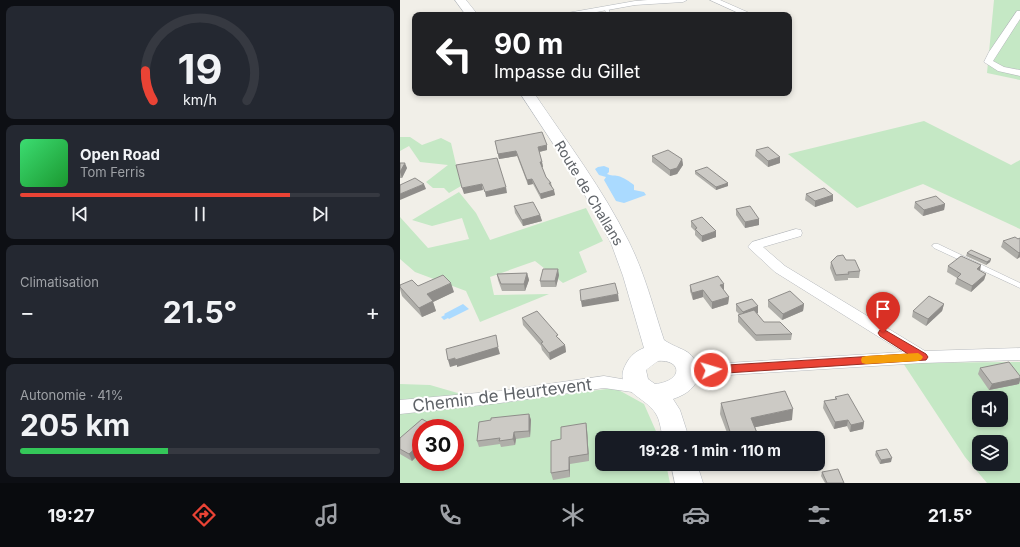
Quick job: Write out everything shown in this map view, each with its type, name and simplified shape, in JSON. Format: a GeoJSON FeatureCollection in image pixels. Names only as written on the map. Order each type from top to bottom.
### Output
{"type":"FeatureCollection","features":[{"type":"Feature","properties":{"kind":"main road"},"geometry":{"type":"LineString","coordinates":[[460,0],[470,12]]}},
{"type":"Feature","properties":{"kind":"main road","name":"Route de Challans"},"geometry":{"type":"LineString","coordinates":[[529,96],[612,227],[630,265],[638,286],[674,431]]}},
{"type":"Feature","properties":{"kind":"main road"},"geometry":{"type":"LineString","coordinates":[[686,471],[689,483]]}},
{"type":"Feature","properties":{"kind":"street"},"geometry":{"type":"LineString","coordinates":[[608,12],[635,3],[683,0]]}},
{"type":"Feature","properties":{"kind":"street"},"geometry":{"type":"LineString","coordinates":[[714,0],[747,12]]}},
{"type":"Feature","properties":{"kind":"street"},"geometry":{"type":"LineString","coordinates":[[1020,13],[993,52],[988,62],[1001,69],[1020,73]]}},
{"type":"Feature","properties":{"kind":"street"},"geometry":{"type":"LineString","coordinates":[[796,233],[757,245],[755,247],[780,269],[922,357]]}},
{"type":"Feature","properties":{"kind":"street"},"geometry":{"type":"LineString","coordinates":[[661,374],[793,364],[922,357],[1020,354]]}},
{"type":"Feature","properties":{"kind":"street","name":"Chemin de Heurtevent"},"geometry":{"type":"LineString","coordinates":[[400,407],[500,397],[661,374]]}},
{"type":"Feature","properties":{"kind":"lane"},"geometry":{"type":"LineString","coordinates":[[936,246],[1020,286]]}},
{"type":"Feature","properties":{"kind":"green space"},"geometry":{"type":"Polygon","coordinates":[[[994,0],[1020,0],[1020,80],[987,73],[994,0]]]}},
{"type":"Feature","properties":{"kind":"green space"},"geometry":{"type":"Polygon","coordinates":[[[924,121],[1011,165],[1020,160],[1020,229],[923,184],[857,208],[788,154],[924,121]]]}},
{"type":"Feature","properties":{"kind":"green space"},"geometry":{"type":"Polygon","coordinates":[[[400,137],[410,137],[422,145],[441,138],[451,143],[461,186],[449,193],[444,188],[433,188],[426,182],[448,165],[420,162],[409,146],[400,151],[400,137]]]}},
{"type":"Feature","properties":{"kind":"green space"},"geometry":{"type":"Polygon","coordinates":[[[459,192],[476,213],[490,240],[586,208],[603,241],[579,252],[587,272],[563,283],[535,261],[490,277],[494,295],[549,294],[480,322],[466,291],[415,272],[400,259],[400,217],[428,248],[469,239],[462,218],[432,226],[412,220],[459,192]]]}},
{"type":"Feature","properties":{"kind":"green space"},"geometry":{"type":"Polygon","coordinates":[[[1020,362],[1020,483],[987,483],[977,471],[1008,471],[1008,435],[972,435],[972,465],[903,363],[1020,362]]]}},
{"type":"Feature","properties":{"kind":"green space"},"geometry":{"type":"Polygon","coordinates":[[[400,384],[430,385],[492,403],[615,388],[644,404],[656,431],[595,431],[595,471],[667,471],[670,483],[400,483],[400,384]]]}},
{"type":"Feature","properties":{"kind":"water"},"geometry":{"type":"Polygon","coordinates":[[[604,166],[609,168],[609,172],[607,174],[624,178],[634,185],[634,190],[644,192],[646,195],[624,203],[616,201],[604,180],[606,177],[599,175],[595,169],[604,166]]]}},
{"type":"Feature","properties":{"kind":"water"},"geometry":{"type":"Polygon","coordinates":[[[463,304],[469,309],[449,319],[444,320],[441,317],[445,315],[444,314],[463,304]]]}},
{"type":"Feature","properties":{"kind":"building"},"geometry":{"type":"Polygon","coordinates":[[[542,132],[547,145],[538,147],[542,162],[540,162],[546,177],[551,183],[549,183],[554,190],[540,194],[532,179],[527,180],[516,151],[498,154],[495,141],[542,132]]]}},
{"type":"Feature","properties":{"kind":"building"},"geometry":{"type":"Polygon","coordinates":[[[768,147],[780,157],[768,161],[756,150],[768,147]]]}},
{"type":"Feature","properties":{"kind":"building"},"geometry":{"type":"Polygon","coordinates":[[[668,150],[682,159],[677,168],[670,170],[652,156],[668,150]]]}},
{"type":"Feature","properties":{"kind":"building"},"geometry":{"type":"Polygon","coordinates":[[[497,158],[506,187],[485,192],[482,184],[462,188],[456,165],[497,158]]]}},
{"type":"Feature","properties":{"kind":"building"},"geometry":{"type":"Polygon","coordinates":[[[400,163],[405,163],[400,172],[400,163]]]}},
{"type":"Feature","properties":{"kind":"building"},"geometry":{"type":"Polygon","coordinates":[[[707,167],[728,183],[716,187],[695,171],[707,167]]]}},
{"type":"Feature","properties":{"kind":"building"},"geometry":{"type":"Polygon","coordinates":[[[415,178],[424,184],[400,194],[400,185],[415,178]]]}},
{"type":"Feature","properties":{"kind":"building"},"geometry":{"type":"Polygon","coordinates":[[[824,188],[833,195],[815,201],[806,194],[824,188]]]}},
{"type":"Feature","properties":{"kind":"building"},"geometry":{"type":"Polygon","coordinates":[[[936,196],[945,204],[924,210],[915,202],[936,196]]]}},
{"type":"Feature","properties":{"kind":"building"},"geometry":{"type":"Polygon","coordinates":[[[533,202],[540,215],[522,220],[514,206],[533,202]]]}},
{"type":"Feature","properties":{"kind":"building"},"geometry":{"type":"Polygon","coordinates":[[[750,206],[759,219],[745,222],[736,209],[750,206]]]}},
{"type":"Feature","properties":{"kind":"building"},"geometry":{"type":"Polygon","coordinates":[[[702,217],[716,231],[702,236],[695,229],[697,228],[691,221],[702,217]]]}},
{"type":"Feature","properties":{"kind":"building"},"geometry":{"type":"Polygon","coordinates":[[[1015,237],[1018,239],[1020,238],[1019,253],[1003,241],[1015,237]]]}},
{"type":"Feature","properties":{"kind":"building"},"geometry":{"type":"Polygon","coordinates":[[[971,250],[991,259],[987,262],[967,253],[971,250]]]}},
{"type":"Feature","properties":{"kind":"building"},"geometry":{"type":"Polygon","coordinates":[[[843,255],[846,260],[855,260],[860,271],[836,275],[831,262],[837,256],[843,255]]]}},
{"type":"Feature","properties":{"kind":"building"},"geometry":{"type":"Polygon","coordinates":[[[961,256],[981,265],[977,269],[986,274],[972,286],[957,278],[961,274],[948,266],[961,256]]]}},
{"type":"Feature","properties":{"kind":"building"},"geometry":{"type":"Polygon","coordinates":[[[543,269],[558,269],[555,281],[540,281],[543,269]]]}},
{"type":"Feature","properties":{"kind":"building"},"geometry":{"type":"Polygon","coordinates":[[[527,273],[524,284],[501,284],[497,274],[527,273]]]}},
{"type":"Feature","properties":{"kind":"building"},"geometry":{"type":"Polygon","coordinates":[[[443,275],[451,283],[427,294],[433,301],[419,308],[400,287],[400,285],[412,280],[418,286],[443,275]]]}},
{"type":"Feature","properties":{"kind":"building"},"geometry":{"type":"Polygon","coordinates":[[[718,276],[724,284],[720,285],[729,297],[712,302],[703,290],[692,293],[690,285],[718,276]]]}},
{"type":"Feature","properties":{"kind":"building"},"geometry":{"type":"Polygon","coordinates":[[[615,283],[618,294],[581,301],[580,290],[615,283]]]}},
{"type":"Feature","properties":{"kind":"building"},"geometry":{"type":"Polygon","coordinates":[[[790,291],[804,304],[783,314],[768,300],[790,291]]]}},
{"type":"Feature","properties":{"kind":"building"},"geometry":{"type":"Polygon","coordinates":[[[929,296],[944,304],[928,319],[913,311],[929,296]]]}},
{"type":"Feature","properties":{"kind":"building"},"geometry":{"type":"Polygon","coordinates":[[[752,299],[758,306],[743,312],[736,304],[752,299]]]}},
{"type":"Feature","properties":{"kind":"building"},"geometry":{"type":"Polygon","coordinates":[[[754,310],[764,322],[780,322],[792,334],[756,335],[738,315],[754,310]]]}},
{"type":"Feature","properties":{"kind":"building"},"geometry":{"type":"Polygon","coordinates":[[[537,311],[558,335],[556,336],[565,345],[549,353],[541,343],[543,342],[522,318],[537,311]]]}},
{"type":"Feature","properties":{"kind":"building"},"geometry":{"type":"Polygon","coordinates":[[[496,335],[498,347],[455,360],[455,358],[448,360],[446,349],[496,335]]]}},
{"type":"Feature","properties":{"kind":"building"},"geometry":{"type":"Polygon","coordinates":[[[1009,362],[1020,378],[992,384],[980,368],[1009,362]]]}},
{"type":"Feature","properties":{"kind":"building"},"geometry":{"type":"Polygon","coordinates":[[[785,391],[793,409],[751,418],[756,431],[730,431],[721,403],[785,391]]]}},
{"type":"Feature","properties":{"kind":"building"},"geometry":{"type":"Polygon","coordinates":[[[848,394],[864,422],[851,425],[848,420],[835,422],[824,401],[837,399],[835,397],[848,394]]]}},
{"type":"Feature","properties":{"kind":"building"},"geometry":{"type":"Polygon","coordinates":[[[529,414],[529,431],[514,432],[513,439],[499,441],[500,438],[477,441],[479,422],[491,420],[491,418],[529,414]]]}},
{"type":"Feature","properties":{"kind":"building"},"geometry":{"type":"Polygon","coordinates":[[[586,423],[588,454],[569,457],[569,470],[551,473],[551,441],[561,439],[561,427],[586,423]]]}},
{"type":"Feature","properties":{"kind":"building"},"geometry":{"type":"Polygon","coordinates":[[[412,428],[412,451],[409,454],[400,449],[400,438],[412,428]]]}},
{"type":"Feature","properties":{"kind":"building"},"geometry":{"type":"Polygon","coordinates":[[[887,449],[892,458],[881,460],[876,451],[887,449]]]}},
{"type":"Feature","properties":{"kind":"building"},"geometry":{"type":"Polygon","coordinates":[[[838,469],[844,483],[827,483],[822,472],[838,469]]]}},
{"type":"Feature","properties":{"kind":"slow traffic"},"geometry":{"type":"LineString","coordinates":[[866,360],[918,357]]}},
{"type":"Feature","properties":{"kind":"route"},"geometry":{"type":"LineString","coordinates":[[711,370],[922,357],[883,333]]}}]}
